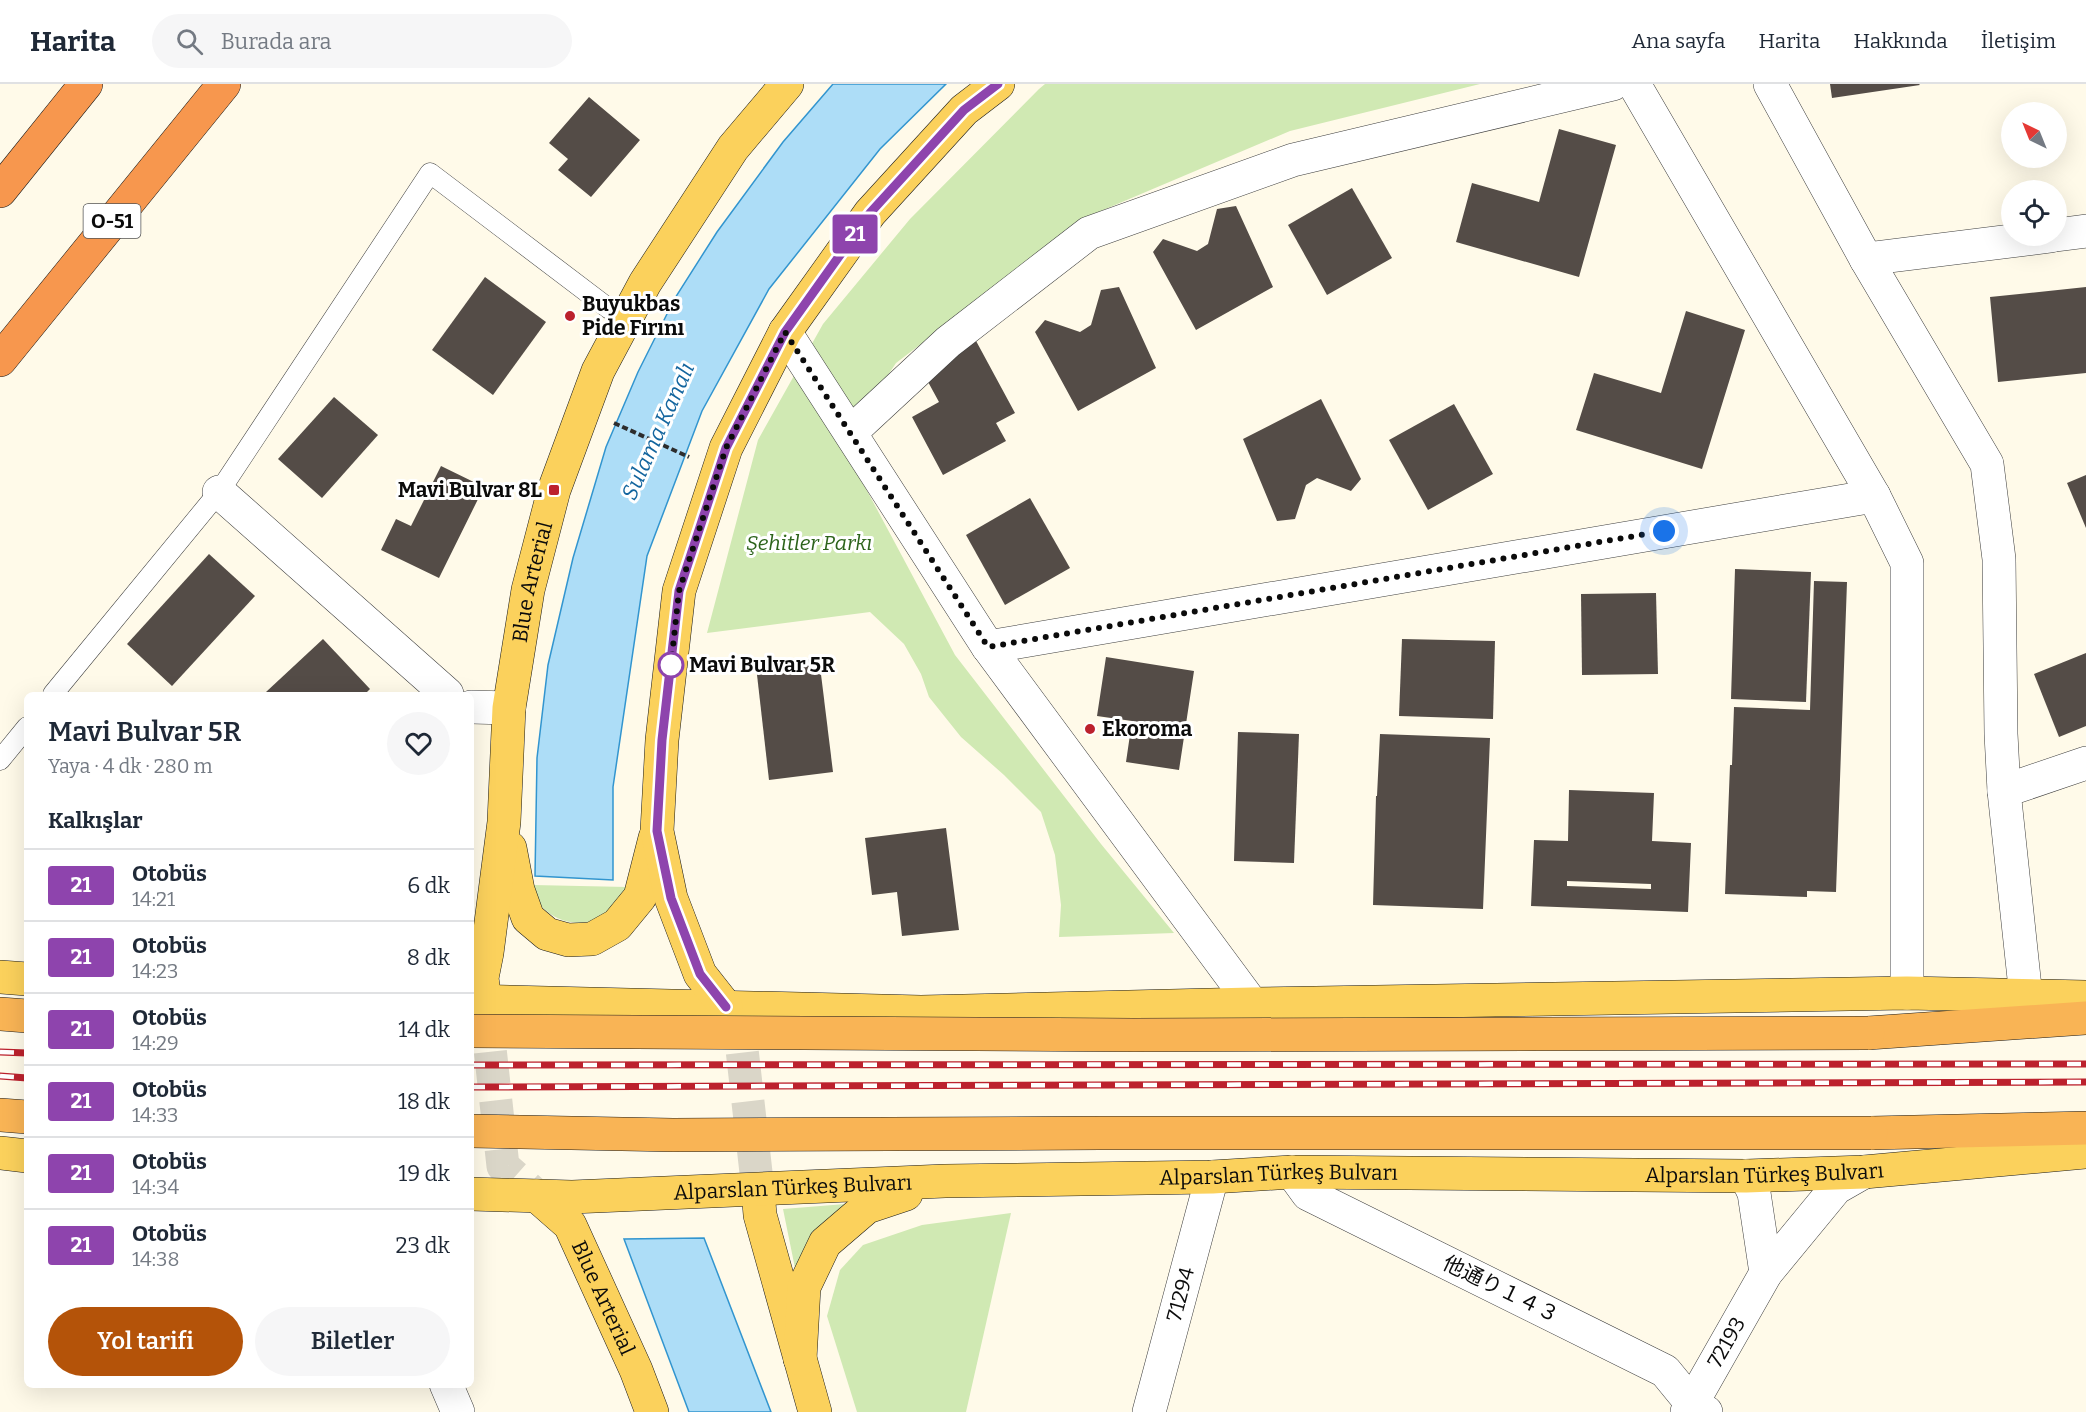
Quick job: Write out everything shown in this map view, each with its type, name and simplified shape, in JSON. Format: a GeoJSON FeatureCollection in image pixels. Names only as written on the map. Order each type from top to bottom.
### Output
{"type":"FeatureCollection","features":[{"type":"Feature","properties":{"kind":"highway"},"geometry":{"type":"LineString","coordinates":[[0,191],[86,84]]}},
{"type":"Feature","properties":{"kind":"highway","name":"O-51"},"geometry":{"type":"LineString","coordinates":[[0,360],[224,84]]}},
{"type":"Feature","properties":{"kind":"highway"},"geometry":{"type":"LineString","coordinates":[[0,1014],[24,1016]]}},
{"type":"Feature","properties":{"kind":"highway"},"geometry":{"type":"LineString","coordinates":[[474,1031],[1134,1035],[1868,1033],[2086,1018]]}},
{"type":"Feature","properties":{"kind":"highway"},"geometry":{"type":"LineString","coordinates":[[0,1115],[24,1117]]}},
{"type":"Feature","properties":{"kind":"highway","name":"Alparslan Türkeş Bulvarı"},"geometry":{"type":"LineString","coordinates":[[474,1131],[674,1135],[1101,1132],[1871,1133],[2086,1128]]}},
{"type":"Feature","properties":{"kind":"main road","name":"Blue Arterial"},"geometry":{"type":"LineString","coordinates":[[478,1001],[488,953],[504,822],[509,708],[528,590],[554,490],[598,371],[645,283],[733,147],[787,84]]}},
{"type":"Feature","properties":{"kind":"main road"},"geometry":{"type":"LineString","coordinates":[[504,822],[526,916],[547,934],[568,940],[592,939],[617,925],[640,897],[657,831],[662,740],[679,591],[726,448],[785,332],[870,213],[964,110],[998,84]]}},
{"type":"Feature","properties":{"kind":"main road"},"geometry":{"type":"LineString","coordinates":[[657,831],[671,898],[700,974],[726,1007]]}},
{"type":"Feature","properties":{"kind":"main road"},"geometry":{"type":"LineString","coordinates":[[0,977],[24,979]]}},
{"type":"Feature","properties":{"kind":"main road"},"geometry":{"type":"LineString","coordinates":[[478,1001],[921,1012],[1906,993],[2086,997]]}},
{"type":"Feature","properties":{"kind":"main road","name":"Alparslan Türkeş Bulvarı"},"geometry":{"type":"LineString","coordinates":[[474,1194],[572,1197],[945,1181],[1212,1177],[1292,1173],[1746,1176],[1864,1172],[2086,1152]]}},
{"type":"Feature","properties":{"kind":"main road"},"geometry":{"type":"LineString","coordinates":[[0,1153],[24,1156]]}},
{"type":"Feature","properties":{"kind":"main road"},"geometry":{"type":"LineString","coordinates":[[800,1359],[804,1287],[825,1243],[867,1207],[945,1181]]}},
{"type":"Feature","properties":{"kind":"main road"},"geometry":{"type":"LineString","coordinates":[[758,1190],[760,1215],[815,1412]]}},
{"type":"Feature","properties":{"kind":"main road","name":"Blue Arterial"},"geometry":{"type":"LineString","coordinates":[[537,1196],[570,1225],[636,1370],[652,1412]]}},
{"type":"Feature","properties":{"kind":"street"},"geometry":{"type":"LineString","coordinates":[[851,432],[948,342],[1089,233],[1293,160],[1613,84]]}},
{"type":"Feature","properties":{"kind":"street"},"geometry":{"type":"LineString","coordinates":[[1634,84],[1874,495],[1906,563],[1906,993]]}},
{"type":"Feature","properties":{"kind":"street"},"geometry":{"type":"LineString","coordinates":[[1770,84],[1866,258],[1987,464],[1999,559],[2004,790],[2026,997]]}},
{"type":"Feature","properties":{"kind":"street"},"geometry":{"type":"LineString","coordinates":[[2067,234],[2086,231]]}},
{"type":"Feature","properties":{"kind":"street"},"geometry":{"type":"LineString","coordinates":[[1866,258],[2001,242]]}},
{"type":"Feature","properties":{"kind":"street"},"geometry":{"type":"LineString","coordinates":[[785,332],[988,647],[1252,1004]]}},
{"type":"Feature","properties":{"kind":"street"},"geometry":{"type":"LineString","coordinates":[[219,492],[445,692]]}},
{"type":"Feature","properties":{"kind":"street"},"geometry":{"type":"LineString","coordinates":[[988,647],[1874,495]]}},
{"type":"Feature","properties":{"kind":"street"},"geometry":{"type":"LineString","coordinates":[[474,707],[509,708]]}},
{"type":"Feature","properties":{"kind":"street"},"geometry":{"type":"LineString","coordinates":[[2004,790],[2086,763]]}},
{"type":"Feature","properties":{"kind":"street","name":"72193"},"geometry":{"type":"LineString","coordinates":[[1695,1409],[1766,1273],[1836,1188],[1864,1172]]}},
{"type":"Feature","properties":{"kind":"street","name":"他通り１４３"},"geometry":{"type":"LineString","coordinates":[[1292,1173],[1308,1194],[1665,1371],[1695,1409]]}},
{"type":"Feature","properties":{"kind":"street"},"geometry":{"type":"LineString","coordinates":[[1746,1176],[1754,1193],[1766,1273]]}},
{"type":"Feature","properties":{"kind":"street","name":"71294"},"geometry":{"type":"LineString","coordinates":[[1149,1412],[1212,1177]]}},
{"type":"Feature","properties":{"kind":"street"},"geometry":{"type":"LineString","coordinates":[[448,1388],[458,1412]]}},
{"type":"Feature","properties":{"kind":"lane"},"geometry":{"type":"LineString","coordinates":[[55,692],[219,492],[430,173],[608,308],[627,318]]}},
{"type":"Feature","properties":{"kind":"lane"},"geometry":{"type":"LineString","coordinates":[[0,760],[24,731]]}},
{"type":"Feature","properties":{"kind":"path"},"geometry":{"type":"LineString","coordinates":[[613,423],[699,462]]}},
{"type":"Feature","properties":{"kind":"green space","name":"Şehitler Parkı"},"geometry":{"type":"Polygon","coordinates":[[[1045,84],[1480,84],[1290,131],[1089,216],[896,363],[842,444],[955,655],[1101,844],[1174,933],[1059,937],[1061,905],[1055,855],[1041,812],[961,737],[929,697],[921,674],[904,644],[870,612],[707,633],[758,440],[823,324],[910,219],[1045,84]]]}},
{"type":"Feature","properties":{"kind":"green space"},"geometry":{"type":"Polygon","coordinates":[[[533,885],[627,887],[612,908],[603,916],[576,923],[558,918],[542,907],[533,885]]]}},
{"type":"Feature","properties":{"kind":"green space"},"geometry":{"type":"Polygon","coordinates":[[[858,1203],[821,1228],[795,1268],[783,1209],[858,1203]]]}},
{"type":"Feature","properties":{"kind":"green space"},"geometry":{"type":"Polygon","coordinates":[[[1011,1213],[966,1412],[857,1412],[827,1316],[840,1270],[863,1245],[922,1225],[1011,1213]]]}},
{"type":"Feature","properties":{"kind":"water","name":"Sulama Kanalı"},"geometry":{"type":"Polygon","coordinates":[[[833,84],[946,84],[880,149],[769,289],[702,411],[647,556],[613,787],[613,880],[535,876],[537,758],[548,665],[573,558],[606,447],[638,372],[675,298],[717,232],[783,142],[833,84]]]}},
{"type":"Feature","properties":{"kind":"water"},"geometry":{"type":"Polygon","coordinates":[[[704,1238],[771,1412],[689,1412],[624,1239],[704,1238]]]}},
{"type":"Feature","properties":{"kind":"building"},"geometry":{"type":"Polygon","coordinates":[[[1830,84],[1919,84],[1920,85],[1832,98],[1830,84]]]}},
{"type":"Feature","properties":{"kind":"building"},"geometry":{"type":"Polygon","coordinates":[[[589,97],[640,140],[591,197],[558,170],[568,159],[549,143],[589,97]]]}},
{"type":"Feature","properties":{"kind":"building"},"geometry":{"type":"Polygon","coordinates":[[[1559,129],[1616,145],[1579,277],[1456,242],[1472,183],[1539,202],[1559,129]]]}},
{"type":"Feature","properties":{"kind":"building"},"geometry":{"type":"Polygon","coordinates":[[[1352,188],[1392,258],[1327,295],[1288,225],[1352,188]]]}},
{"type":"Feature","properties":{"kind":"building"},"geometry":{"type":"Polygon","coordinates":[[[1236,206],[1273,287],[1196,330],[1153,252],[1163,239],[1197,251],[1208,244],[1217,209],[1236,206]]]}},
{"type":"Feature","properties":{"kind":"building"},"geometry":{"type":"Polygon","coordinates":[[[485,277],[546,322],[493,395],[432,350],[485,277]]]}},
{"type":"Feature","properties":{"kind":"building"},"geometry":{"type":"Polygon","coordinates":[[[1119,287],[1156,368],[1078,411],[1035,332],[1045,320],[1080,332],[1091,325],[1101,290],[1119,287]]]}},
{"type":"Feature","properties":{"kind":"building"},"geometry":{"type":"Polygon","coordinates":[[[2086,287],[2086,373],[1998,382],[1990,297],[2086,287]]]}},
{"type":"Feature","properties":{"kind":"building"},"geometry":{"type":"Polygon","coordinates":[[[1686,311],[1745,330],[1702,469],[1576,430],[1594,373],[1661,393],[1686,311]]]}},
{"type":"Feature","properties":{"kind":"building"},"geometry":{"type":"Polygon","coordinates":[[[975,339],[1015,413],[996,423],[1006,441],[943,475],[912,417],[939,402],[921,369],[975,339]]]}},
{"type":"Feature","properties":{"kind":"building"},"geometry":{"type":"Polygon","coordinates":[[[334,397],[378,435],[322,498],[278,459],[334,397]]]}},
{"type":"Feature","properties":{"kind":"building"},"geometry":{"type":"Polygon","coordinates":[[[1321,399],[1361,479],[1351,491],[1317,478],[1306,485],[1295,519],[1277,521],[1243,439],[1321,399]]]}},
{"type":"Feature","properties":{"kind":"building"},"geometry":{"type":"Polygon","coordinates":[[[1454,404],[1493,474],[1428,510],[1389,440],[1454,404]]]}},
{"type":"Feature","properties":{"kind":"building"},"geometry":{"type":"Polygon","coordinates":[[[441,466],[484,487],[439,578],[381,550],[396,519],[411,526],[441,466]]]}},
{"type":"Feature","properties":{"kind":"building"},"geometry":{"type":"Polygon","coordinates":[[[2086,475],[2086,528],[2067,483],[2086,475]]]}},
{"type":"Feature","properties":{"kind":"building"},"geometry":{"type":"Polygon","coordinates":[[[1030,498],[1070,568],[1005,605],[966,535],[1030,498]]]}},
{"type":"Feature","properties":{"kind":"building"},"geometry":{"type":"Polygon","coordinates":[[[209,554],[255,596],[172,686],[127,644],[209,554]]]}},
{"type":"Feature","properties":{"kind":"building"},"geometry":{"type":"Polygon","coordinates":[[[1735,569],[1811,572],[1806,702],[1731,699],[1735,569]]]}},
{"type":"Feature","properties":{"kind":"building"},"geometry":{"type":"Polygon","coordinates":[[[1814,581],[1847,582],[1836,892],[1807,891],[1807,897],[1725,894],[1734,707],[1810,710],[1814,581]]]}},
{"type":"Feature","properties":{"kind":"building"},"geometry":{"type":"Polygon","coordinates":[[[1656,593],[1658,674],[1582,675],[1581,594],[1656,593]]]}},
{"type":"Feature","properties":{"kind":"building"},"geometry":{"type":"Polygon","coordinates":[[[323,639],[370,689],[367,692],[266,692],[323,639]]]}},
{"type":"Feature","properties":{"kind":"building"},"geometry":{"type":"Polygon","coordinates":[[[1402,639],[1495,641],[1493,719],[1399,716],[1402,639]]]}},
{"type":"Feature","properties":{"kind":"building"},"geometry":{"type":"Polygon","coordinates":[[[2086,653],[2086,726],[2059,737],[2034,674],[2086,653]]]}},
{"type":"Feature","properties":{"kind":"building"},"geometry":{"type":"Polygon","coordinates":[[[1106,657],[1194,671],[1179,770],[1126,762],[1132,721],[1097,716],[1106,657]]]}},
{"type":"Feature","properties":{"kind":"building"},"geometry":{"type":"Polygon","coordinates":[[[819,658],[833,772],[769,780],[756,666],[819,658]]]}},
{"type":"Feature","properties":{"kind":"building"},"geometry":{"type":"Polygon","coordinates":[[[1238,732],[1299,734],[1294,863],[1234,861],[1238,732]]]}},
{"type":"Feature","properties":{"kind":"building"},"geometry":{"type":"Polygon","coordinates":[[[1380,734],[1490,738],[1483,909],[1373,905],[1380,734]]]}},
{"type":"Feature","properties":{"kind":"building"},"geometry":{"type":"Polygon","coordinates":[[[1569,790],[1654,793],[1652,841],[1691,843],[1688,912],[1531,906],[1534,840],[1568,841],[1569,790]],[[1567,881],[1567,886],[1651,889],[1651,884],[1567,881]]]}},
{"type":"Feature","properties":{"kind":"building"},"geometry":{"type":"Polygon","coordinates":[[[946,828],[959,930],[902,936],[897,892],[872,895],[865,838],[946,828]]]}},
{"type":"Feature","properties":{"kind":"tunnel"},"geometry":{"type":"LineString","coordinates":[[485,1003],[503,1166],[537,1196]]}},
{"type":"Feature","properties":{"kind":"tunnel"},"geometry":{"type":"LineString","coordinates":[[727,1008],[739,1023],[758,1190]]}},
{"type":"Feature","properties":{"kind":"railway"},"geometry":{"type":"LineString","coordinates":[[0,1052],[24,1053]]}},
{"type":"Feature","properties":{"kind":"railway"},"geometry":{"type":"LineString","coordinates":[[474,1065],[2086,1064]]}},
{"type":"Feature","properties":{"kind":"railway"},"geometry":{"type":"LineString","coordinates":[[0,1076],[24,1078]]}},
{"type":"Feature","properties":{"kind":"railway"},"geometry":{"type":"LineString","coordinates":[[474,1087],[2086,1082]]}},
{"type":"Feature","properties":{"kind":"bus line","name":"21"},"geometry":{"type":"LineString","coordinates":[[726,1007],[700,974],[671,898],[657,831],[662,740],[679,591],[726,448],[785,332],[870,213],[964,110],[998,84]]}},
{"type":"Feature","properties":{"kind":"place","name":"Buyukbas Pide Fırını"},"geometry":{"type":"Point","coordinates":[570,316]}},
{"type":"Feature","properties":{"kind":"place","name":"Mavi Bulvar 8L"},"geometry":{"type":"Point","coordinates":[554,490]}},
{"type":"Feature","properties":{"kind":"place","name":"Mavi Bulvar 5R"},"geometry":{"type":"Point","coordinates":[671,665]}},
{"type":"Feature","properties":{"kind":"place","name":"Ekoroma"},"geometry":{"type":"Point","coordinates":[1090,729]}},
{"type":"Feature","properties":{"kind":"route"},"geometry":{"type":"LineString","coordinates":[[671,665],[679,591],[726,448],[785,332],[988,647],[1664,531]]}}]}
